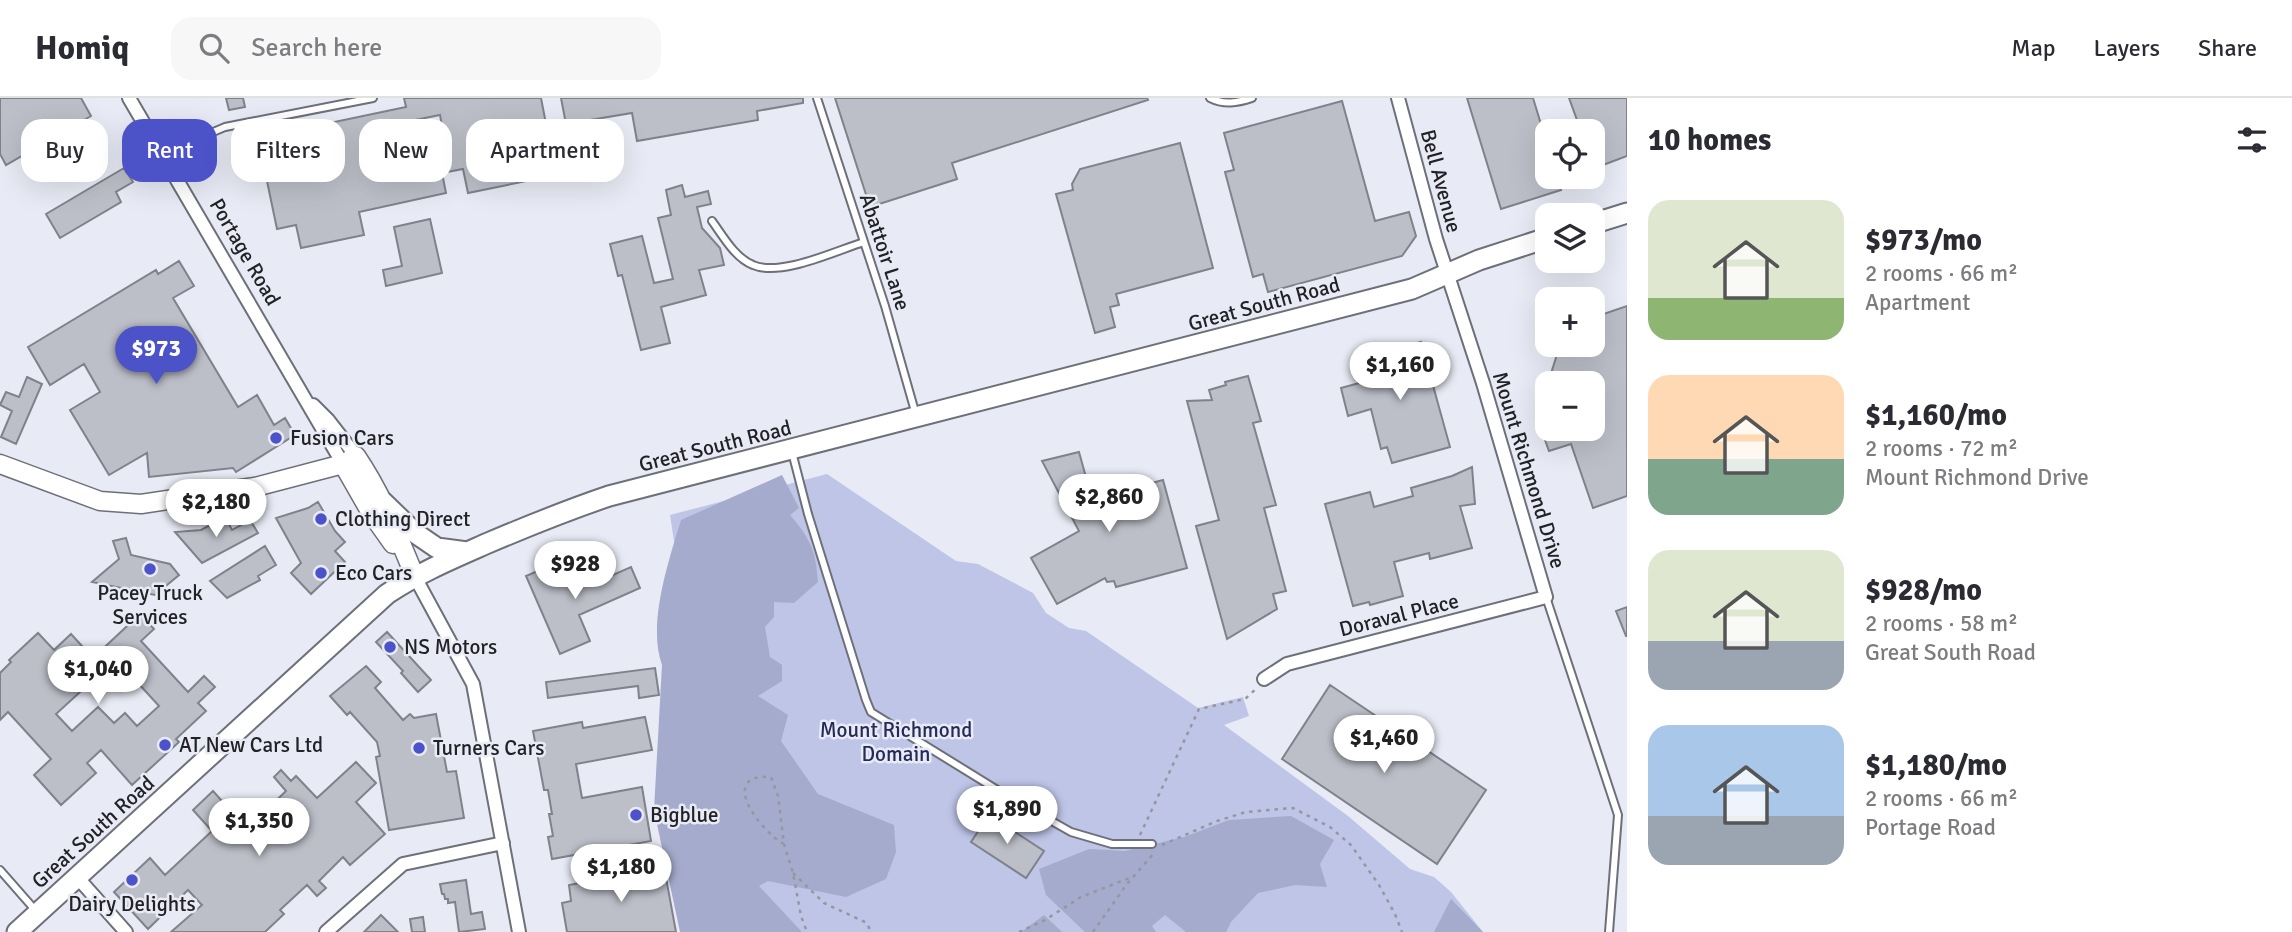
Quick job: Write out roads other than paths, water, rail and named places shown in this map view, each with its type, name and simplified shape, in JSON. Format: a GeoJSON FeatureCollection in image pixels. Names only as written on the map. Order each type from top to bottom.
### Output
{"type":"FeatureCollection","features":[{"type":"Feature","properties":{"kind":"main road"},"geometry":{"type":"LineString","coordinates":[[1605,220],[1627,213]]}},
{"type":"Feature","properties":{"kind":"main road","name":"Great South Road"},"geometry":{"type":"LineString","coordinates":[[17,932],[387,594],[467,552],[609,496],[1412,289],[1535,241]]}},
{"type":"Feature","properties":{"kind":"main road"},"geometry":{"type":"LineString","coordinates":[[0,464],[100,501],[141,504],[217,493],[307,474],[350,460]]}},
{"type":"Feature","properties":{"kind":"main road","name":"Portage Road"},"geometry":{"type":"LineString","coordinates":[[350,460],[415,578]]}},
{"type":"Feature","properties":{"kind":"main road"},"geometry":{"type":"LineString","coordinates":[[307,474],[332,477],[341,481],[437,548],[467,552]]}},
{"type":"Feature","properties":{"kind":"street","name":"Portage Road"},"geometry":{"type":"LineString","coordinates":[[129,98],[141,119]]}},
{"type":"Feature","properties":{"kind":"street","name":"Bell Avenue"},"geometry":{"type":"LineString","coordinates":[[1398,98],[1426,208],[1447,274]]}},
{"type":"Feature","properties":{"kind":"street","name":"Portage Road"},"geometry":{"type":"LineString","coordinates":[[177,182],[300,393],[350,460]]}},
{"type":"Feature","properties":{"kind":"street","name":"Mount Richmond Drive"},"geometry":{"type":"LineString","coordinates":[[1447,274],[1483,383],[1546,597]]}},
{"type":"Feature","properties":{"kind":"street","name":"Portage Road"},"geometry":{"type":"LineString","coordinates":[[415,578],[473,684],[519,932]]}},
{"type":"Feature","properties":{"kind":"street","name":"Doraval Place"},"geometry":{"type":"LineString","coordinates":[[1264,679],[1287,664],[1546,597]]}},
{"type":"Feature","properties":{"kind":"street"},"geometry":{"type":"LineString","coordinates":[[326,932],[403,864],[503,843]]}},
{"type":"Feature","properties":{"kind":"street"},"geometry":{"type":"LineString","coordinates":[[77,877],[126,932]]}},
{"type":"Feature","properties":{"kind":"lane"},"geometry":{"type":"LineString","coordinates":[[217,130],[373,98]]}},
{"type":"Feature","properties":{"kind":"lane","name":"Abattoir Lane"},"geometry":{"type":"LineString","coordinates":[[817,98],[917,417]]}},
{"type":"Feature","properties":{"kind":"lane"},"geometry":{"type":"LineString","coordinates":[[1210,98],[1231,103],[1252,98]]}},
{"type":"Feature","properties":{"kind":"lane"},"geometry":{"type":"LineString","coordinates":[[712,221],[740,256],[751,265],[766,269],[786,267],[864,242]]}},
{"type":"Feature","properties":{"kind":"lane"},"geometry":{"type":"LineString","coordinates":[[792,450],[808,514],[872,712],[1071,832],[1112,844],[1152,844]]}},
{"type":"Feature","properties":{"kind":"lane"},"geometry":{"type":"LineString","coordinates":[[1546,597],[1618,815],[1609,932]]}},
{"type":"Feature","properties":{"kind":"lane"},"geometry":{"type":"LineString","coordinates":[[0,870],[38,913]]}},
{"type":"Feature","properties":{"kind":"place","name":"Fusion Cars"},"geometry":{"type":"Point","coordinates":[276,438]}},
{"type":"Feature","properties":{"kind":"place","name":"Clothing Direct"},"geometry":{"type":"Point","coordinates":[321,519]}},
{"type":"Feature","properties":{"kind":"place","name":"Pacey Truck Services"},"geometry":{"type":"Point","coordinates":[150,569]}},
{"type":"Feature","properties":{"kind":"place","name":"Eco Cars"},"geometry":{"type":"Point","coordinates":[321,573]}},
{"type":"Feature","properties":{"kind":"place","name":"NS Motors"},"geometry":{"type":"Point","coordinates":[390,647]}},
{"type":"Feature","properties":{"kind":"place","name":"AT New Cars Ltd"},"geometry":{"type":"Point","coordinates":[165,745]}},
{"type":"Feature","properties":{"kind":"place","name":"Turners Cars"},"geometry":{"type":"Point","coordinates":[419,748]}},
{"type":"Feature","properties":{"kind":"place","name":"Bigblue"},"geometry":{"type":"Point","coordinates":[636,815]}},
{"type":"Feature","properties":{"kind":"place","name":"Dairy Delights"},"geometry":{"type":"Point","coordinates":[132,880]}},
{"type":"Feature","properties":{"kind":"park label","name":"Mount Richmond Domain"},"geometry":{"type":"Point","coordinates":[896,742]}}]}
